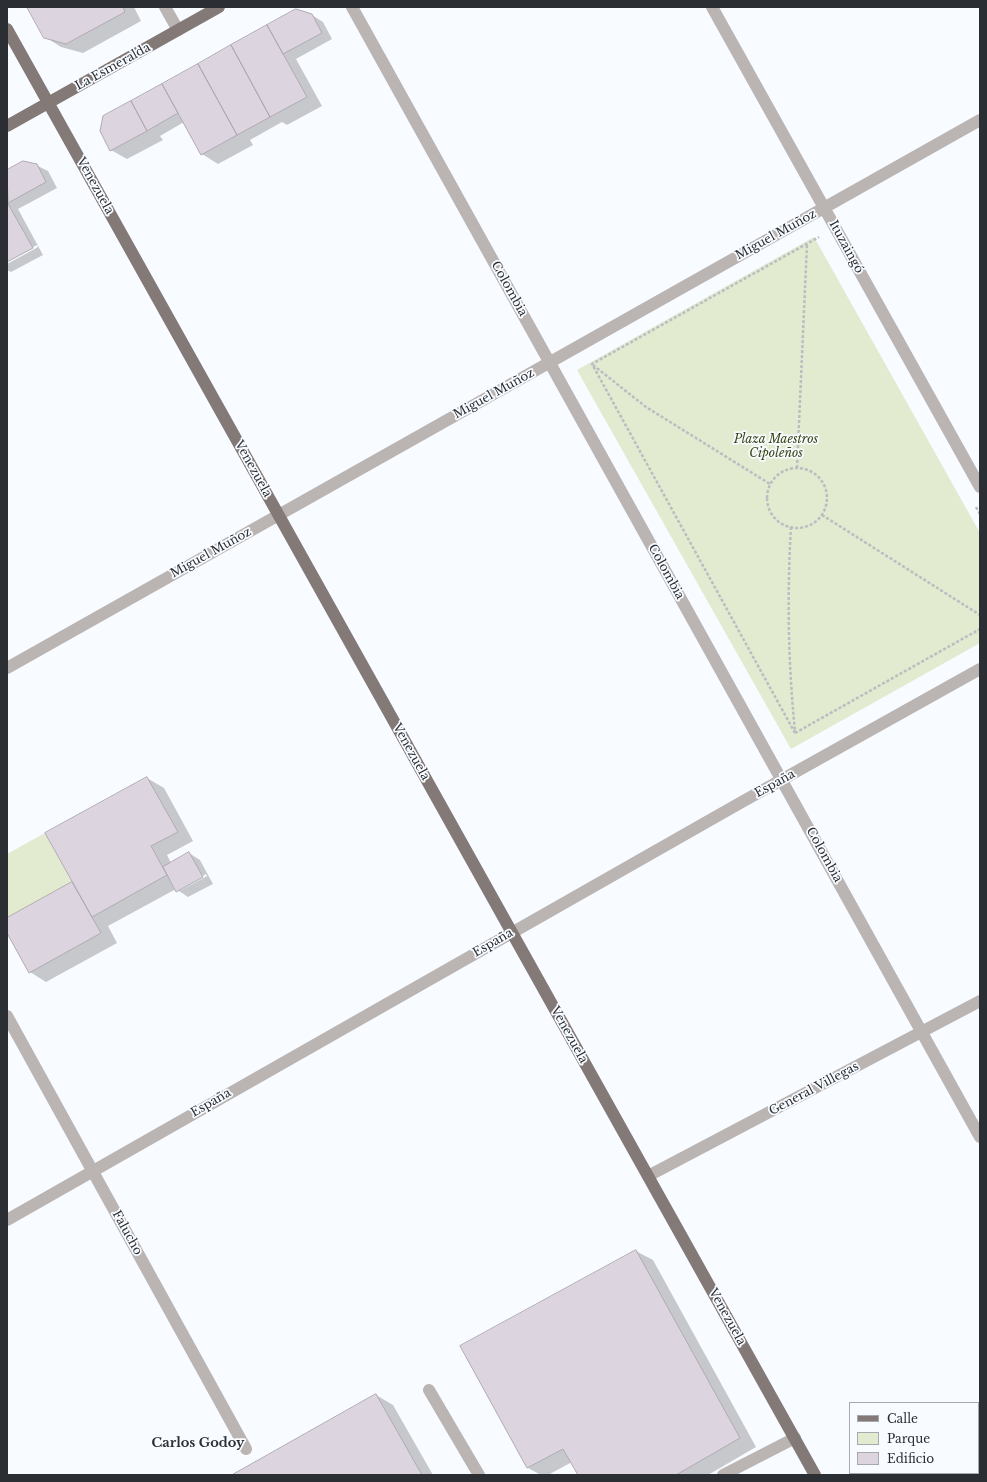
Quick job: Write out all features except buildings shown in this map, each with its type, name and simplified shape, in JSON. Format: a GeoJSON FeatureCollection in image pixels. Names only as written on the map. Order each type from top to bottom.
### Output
{"type":"FeatureCollection","features":[{"type":"Feature","properties":{"kind":"main road","name":"La Esmeralda"},"geometry":{"type":"LineString","coordinates":[[7,126],[220,7]]}},
{"type":"Feature","properties":{"kind":"main road","name":"Venezuela"},"geometry":{"type":"LineString","coordinates":[[7,29],[815,1475]]}},
{"type":"Feature","properties":{"kind":"street"},"geometry":{"type":"LineString","coordinates":[[165,7],[178,30]]}},
{"type":"Feature","properties":{"kind":"street","name":"Colombia"},"geometry":{"type":"LineString","coordinates":[[352,7],[980,1137]]}},
{"type":"Feature","properties":{"kind":"street","name":"Ituzaingó"},"geometry":{"type":"LineString","coordinates":[[712,7],[980,488]]}},
{"type":"Feature","properties":{"kind":"street","name":"Miguel Muñoz"},"geometry":{"type":"LineString","coordinates":[[7,668],[980,120]]}},
{"type":"Feature","properties":{"kind":"street","name":"España"},"geometry":{"type":"LineString","coordinates":[[7,1220],[512,932],[980,669]]}},
{"type":"Feature","properties":{"kind":"street","name":"General Villegas"},"geometry":{"type":"LineString","coordinates":[[648,1176],[980,1001]]}},
{"type":"Feature","properties":{"kind":"street","name":"Falucho"},"geometry":{"type":"LineString","coordinates":[[7,1016],[246,1449]]}},
{"type":"Feature","properties":{"kind":"street"},"geometry":{"type":"LineString","coordinates":[[429,1390],[479,1475]]}},
{"type":"Feature","properties":{"kind":"street"},"geometry":{"type":"LineString","coordinates":[[723,1475],[795,1438]]}},
{"type":"Feature","properties":{"kind":"path"},"geometry":{"type":"LineString","coordinates":[[592,364],[824,234]]}},
{"type":"Feature","properties":{"kind":"path"},"geometry":{"type":"LineString","coordinates":[[797,468],[807,244]]}},
{"type":"Feature","properties":{"kind":"path"},"geometry":{"type":"LineString","coordinates":[[592,364],[646,408],[770,484]]}},
{"type":"Feature","properties":{"kind":"path"},"geometry":{"type":"LineString","coordinates":[[592,364],[796,733]]}},
{"type":"Feature","properties":{"kind":"path"},"geometry":{"type":"LineString","coordinates":[[797,468],[812,472],[819,478],[824,486],[827,496],[826,506],[822,515],[815,522],[806,527],[791,527],[777,521],[770,513],[767,498],[770,484],[775,476],[783,470],[797,468]]}},
{"type":"Feature","properties":{"kind":"path"},"geometry":{"type":"LineString","coordinates":[[972,500],[980,514]]}},
{"type":"Feature","properties":{"kind":"path"},"geometry":{"type":"LineString","coordinates":[[822,515],[980,615]]}},
{"type":"Feature","properties":{"kind":"path"},"geometry":{"type":"LineString","coordinates":[[791,527],[788,577],[789,646],[796,733]]}},
{"type":"Feature","properties":{"kind":"path"},"geometry":{"type":"LineString","coordinates":[[796,733],[980,629]]}},
{"type":"Feature","properties":{"kind":"green space","name":"Plaza Maestros Cipoleños"},"geometry":{"type":"Polygon","coordinates":[[[814,237],[980,533],[980,643],[791,749],[577,370],[814,237]]]}},
{"type":"Feature","properties":{"kind":"green space"},"geometry":{"type":"Polygon","coordinates":[[[45,833],[72,882],[7,918],[7,854],[45,833]]]}},
{"type":"Feature","properties":{"kind":"district","name":"Carlos Godoy"},"geometry":{"type":"Point","coordinates":[198,1443]}}]}
